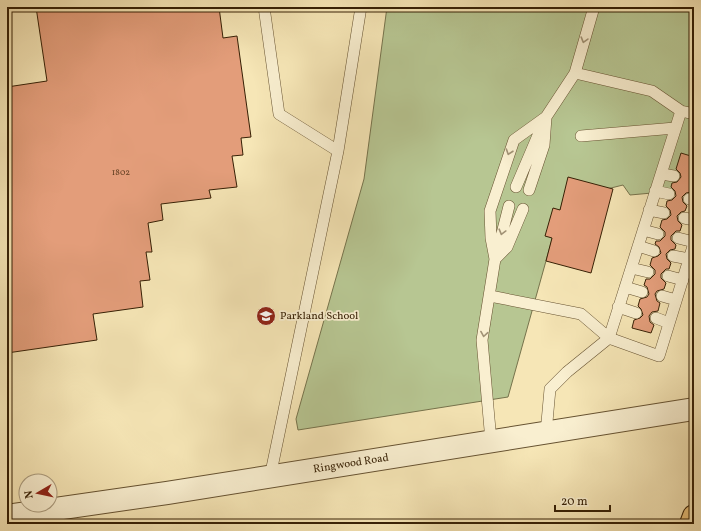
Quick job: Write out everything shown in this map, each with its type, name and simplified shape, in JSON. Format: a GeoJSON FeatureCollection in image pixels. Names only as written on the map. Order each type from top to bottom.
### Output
{"type":"FeatureCollection","features":[{"type":"Feature","properties":{"kind":"main road"},"geometry":{"type":"LineString","coordinates":[[691,524],[694,516]]}},
{"type":"Feature","properties":{"kind":"street","name":"Ringwood Road"},"geometry":{"type":"LineString","coordinates":[[7,516],[270,477],[694,409]]}},
{"type":"Feature","properties":{"kind":"lane"},"geometry":{"type":"LineString","coordinates":[[264,7],[279,114],[338,151]]}},
{"type":"Feature","properties":{"kind":"lane"},"geometry":{"type":"LineString","coordinates":[[270,477],[338,151],[361,7]]}},
{"type":"Feature","properties":{"kind":"lane"},"geometry":{"type":"LineString","coordinates":[[516,187],[546,117],[575,73],[594,7]]}},
{"type":"Feature","properties":{"kind":"lane"},"geometry":{"type":"LineString","coordinates":[[575,73],[652,91],[681,111],[694,114]]}},
{"type":"Feature","properties":{"kind":"lane"},"geometry":{"type":"LineString","coordinates":[[546,433],[550,389],[567,372],[609,338],[681,111]]}},
{"type":"Feature","properties":{"kind":"lane"},"geometry":{"type":"LineString","coordinates":[[529,190],[544,145],[546,117]]}},
{"type":"Feature","properties":{"kind":"lane"},"geometry":{"type":"LineString","coordinates":[[495,259],[491,238],[490,211],[514,140],[546,117]]}},
{"type":"Feature","properties":{"kind":"lane"},"geometry":{"type":"LineString","coordinates":[[581,136],[675,128]]}},
{"type":"Feature","properties":{"kind":"lane"},"geometry":{"type":"LineString","coordinates":[[661,174],[674,176]]}},
{"type":"Feature","properties":{"kind":"lane"},"geometry":{"type":"LineString","coordinates":[[656,190],[669,194]]}},
{"type":"Feature","properties":{"kind":"lane"},"geometry":{"type":"LineString","coordinates":[[491,441],[482,340],[495,259],[509,206]]}},
{"type":"Feature","properties":{"kind":"lane"},"geometry":{"type":"LineString","coordinates":[[495,259],[507,247],[523,209]]}},
{"type":"Feature","properties":{"kind":"lane"},"geometry":{"type":"LineString","coordinates":[[649,210],[664,213]]}},
{"type":"Feature","properties":{"kind":"lane"},"geometry":{"type":"LineString","coordinates":[[643,230],[658,234]]}},
{"type":"Feature","properties":{"kind":"lane"},"geometry":{"type":"LineString","coordinates":[[490,296],[581,314],[609,338],[659,356],[694,243],[678,238]]}},
{"type":"Feature","properties":{"kind":"lane"},"geometry":{"type":"LineString","coordinates":[[638,246],[654,251]]}},
{"type":"Feature","properties":{"kind":"lane"},"geometry":{"type":"LineString","coordinates":[[673,256],[689,259]]}},
{"type":"Feature","properties":{"kind":"lane"},"geometry":{"type":"LineString","coordinates":[[631,268],[648,272]]}},
{"type":"Feature","properties":{"kind":"lane"},"geometry":{"type":"LineString","coordinates":[[668,276],[683,280]]}},
{"type":"Feature","properties":{"kind":"lane"},"geometry":{"type":"LineString","coordinates":[[625,287],[642,292]]}},
{"type":"Feature","properties":{"kind":"lane"},"geometry":{"type":"LineString","coordinates":[[662,296],[676,300]]}},
{"type":"Feature","properties":{"kind":"lane"},"geometry":{"type":"LineString","coordinates":[[618,307],[636,313]]}},
{"type":"Feature","properties":{"kind":"lane"},"geometry":{"type":"LineString","coordinates":[[656,318],[669,323]]}},
{"type":"Feature","properties":{"kind":"green space"},"geometry":{"type":"Polygon","coordinates":[[[387,7],[694,7],[694,177],[674,191],[630,195],[623,185],[563,200],[508,397],[298,430],[296,419],[364,179],[387,7]]]}},
{"type":"Feature","properties":{"kind":"building"},"geometry":{"type":"Polygon","coordinates":[[[36,7],[219,7],[223,38],[237,36],[251,137],[241,138],[243,155],[232,156],[237,187],[209,190],[211,198],[161,204],[163,220],[148,223],[152,252],[146,252],[150,280],[140,281],[143,307],[93,314],[97,340],[7,353],[7,87],[47,81],[36,7]]]}},
{"type":"Feature","properties":{"kind":"building"},"geometry":{"type":"Polygon","coordinates":[[[681,153],[694,157],[694,180],[691,192],[686,193],[682,197],[683,202],[687,206],[685,211],[681,212],[677,216],[678,221],[682,225],[680,231],[676,231],[671,236],[671,240],[676,245],[675,249],[670,250],[666,254],[667,259],[671,263],[669,269],[666,269],[661,274],[661,278],[666,283],[664,289],[657,291],[655,294],[657,301],[660,303],[658,311],[652,312],[649,316],[650,322],[654,325],[651,333],[632,328],[634,320],[643,315],[638,306],[640,299],[647,297],[649,294],[647,287],[644,285],[646,279],[650,279],[655,274],[655,270],[650,265],[652,258],[661,253],[659,247],[655,244],[656,241],[660,241],[665,236],[665,232],[660,227],[662,220],[667,219],[671,215],[670,210],[666,206],[667,201],[672,200],[676,196],[675,191],[671,187],[672,183],[677,182],[681,177],[680,173],[676,169],[681,153]]]}},
{"type":"Feature","properties":{"kind":"building"},"geometry":{"type":"Polygon","coordinates":[[[568,177],[613,189],[591,273],[546,261],[552,238],[545,236],[553,208],[560,210],[568,177]]]}},
{"type":"Feature","properties":{"kind":"place","name":"Parkland School"},"geometry":{"type":"Point","coordinates":[266,316]}}]}
